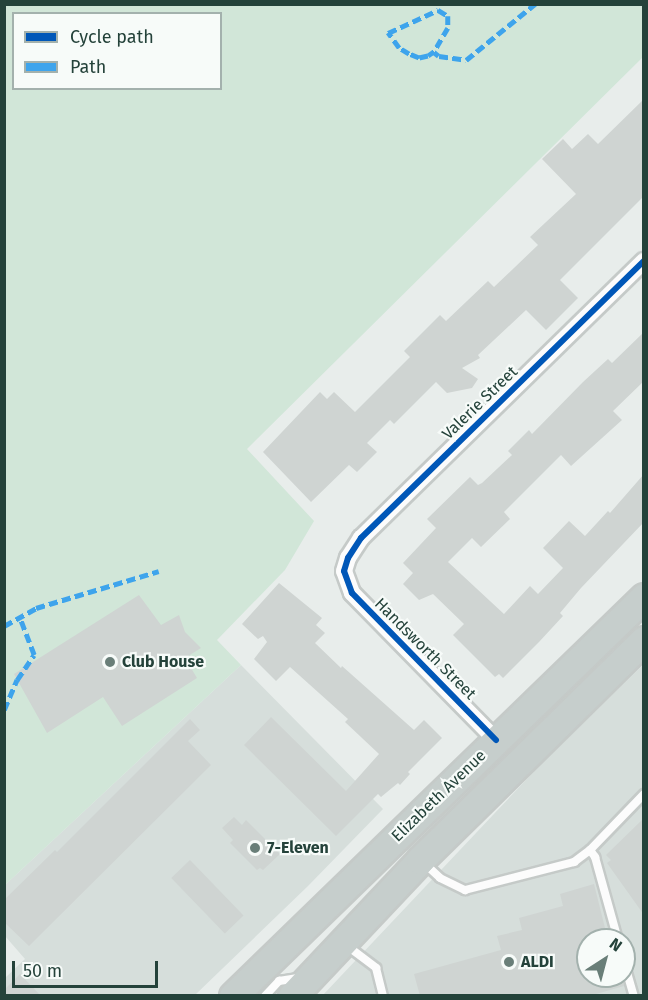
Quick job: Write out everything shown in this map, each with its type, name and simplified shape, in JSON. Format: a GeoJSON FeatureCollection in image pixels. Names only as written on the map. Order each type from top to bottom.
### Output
{"type":"FeatureCollection","features":[{"type":"Feature","properties":{"kind":"highway","name":"Elizabeth Avenue"},"geometry":{"type":"LineString","coordinates":[[233,996],[644,597]]}},
{"type":"Feature","properties":{"kind":"highway","name":"Elizabeth Avenue"},"geometry":{"type":"LineString","coordinates":[[292,996],[420,860],[644,640]]}},
{"type":"Feature","properties":{"kind":"street","name":"Valerie Street"},"geometry":{"type":"LineString","coordinates":[[344,571],[348,558],[361,538],[644,261]]}},
{"type":"Feature","properties":{"kind":"street","name":"Handsworth Street"},"geometry":{"type":"LineString","coordinates":[[344,571],[348,584],[360,603],[496,740]]}},
{"type":"Feature","properties":{"kind":"lane"},"geometry":{"type":"LineString","coordinates":[[420,860],[441,878],[465,890],[574,862],[590,850],[644,794]]}},
{"type":"Feature","properties":{"kind":"lane"},"geometry":{"type":"LineString","coordinates":[[590,850],[595,857],[615,928]]}},
{"type":"Feature","properties":{"kind":"lane"},"geometry":{"type":"LineString","coordinates":[[342,942],[376,968],[383,996]]}},
{"type":"Feature","properties":{"kind":"lane"},"geometry":{"type":"LineString","coordinates":[[265,996],[279,981],[310,976]]}},
{"type":"Feature","properties":{"kind":"shaded area"},"geometry":{"type":"Polygon","coordinates":[[[241,665],[383,809],[308,886],[195,995],[5,996],[5,978],[25,959],[5,936],[5,885],[241,665]]]}},
{"type":"Feature","properties":{"kind":"shaded area"},"geometry":{"type":"Polygon","coordinates":[[[643,665],[643,995],[322,996],[543,762],[643,665]]]}},
{"type":"Feature","properties":{"kind":"green space"},"geometry":{"type":"Polygon","coordinates":[[[5,5],[643,5],[643,57],[247,449],[314,521],[285,570],[217,640],[241,665],[5,885],[5,5]]]}},
{"type":"Feature","properties":{"kind":"building"},"geometry":{"type":"Polygon","coordinates":[[[644,99],[644,196],[560,280],[578,298],[546,330],[526,310],[478,355],[480,358],[462,368],[478,379],[472,388],[447,393],[436,382],[394,424],[390,420],[367,443],[377,452],[357,472],[349,465],[311,502],[263,452],[320,392],[327,399],[334,392],[355,412],[410,357],[404,351],[440,315],[446,321],[488,281],[494,287],[538,245],[530,237],[576,194],[542,159],[563,139],[572,149],[588,134],[598,144],[644,99]]]}},
{"type":"Feature","properties":{"kind":"building"},"geometry":{"type":"Polygon","coordinates":[[[644,332],[644,381],[613,411],[622,420],[571,466],[561,455],[504,512],[510,519],[481,547],[472,538],[448,562],[504,614],[530,586],[538,594],[563,568],[543,548],[569,521],[585,536],[608,511],[610,513],[644,474],[644,522],[581,588],[560,613],[563,616],[539,642],[503,678],[499,674],[495,677],[453,635],[464,624],[433,594],[419,600],[403,584],[413,573],[403,563],[436,528],[427,519],[470,477],[478,485],[482,483],[512,455],[508,451],[529,430],[532,434],[608,359],[612,363],[644,332]]]}},
{"type":"Feature","properties":{"kind":"building"},"geometry":{"type":"Polygon","coordinates":[[[279,583],[322,618],[316,625],[325,633],[315,643],[341,668],[342,666],[414,730],[424,720],[442,738],[408,772],[410,774],[400,785],[398,783],[381,797],[378,794],[336,836],[244,745],[271,717],[346,791],[379,754],[345,722],[348,719],[290,667],[276,681],[254,659],[267,642],[263,636],[258,639],[242,624],[279,583]]]}},
{"type":"Feature","properties":{"kind":"building","name":"Club House"},"geometry":{"type":"Polygon","coordinates":[[[139,595],[161,625],[179,615],[185,632],[201,648],[185,658],[197,678],[122,726],[103,697],[47,733],[14,674],[139,595]]]}},
{"type":"Feature","properties":{"kind":"building"},"geometry":{"type":"Polygon","coordinates":[[[190,719],[200,730],[188,741],[211,765],[29,946],[4,922],[4,900],[55,850],[57,852],[190,719]]]}},
{"type":"Feature","properties":{"kind":"building","name":"7-Eleven"},"geometry":{"type":"Polygon","coordinates":[[[234,817],[242,825],[246,820],[280,854],[263,870],[260,868],[257,870],[230,843],[233,840],[222,828],[234,817]]]}},
{"type":"Feature","properties":{"kind":"building"},"geometry":{"type":"Polygon","coordinates":[[[644,818],[644,915],[607,863],[611,860],[606,855],[644,818]]]}},
{"type":"Feature","properties":{"kind":"building"},"geometry":{"type":"Polygon","coordinates":[[[190,860],[243,915],[225,933],[171,878],[190,860]]]}},
{"type":"Feature","properties":{"kind":"building","name":"ALDI"},"geometry":{"type":"Polygon","coordinates":[[[594,884],[605,928],[576,928],[576,988],[617,988],[589,996],[420,996],[414,974],[501,950],[497,936],[522,930],[519,918],[563,906],[560,894],[594,884]]]}},
{"type":"Feature","properties":{"kind":"building"},"geometry":{"type":"Polygon","coordinates":[[[20,974],[41,996],[4,996],[4,990],[20,974]]]}},
{"type":"Feature","properties":{"kind":"marked path"},"geometry":{"type":"LineString","coordinates":[[434,52],[439,56],[466,60],[535,4]]}},
{"type":"Feature","properties":{"kind":"marked path"},"geometry":{"type":"LineString","coordinates":[[438,10],[448,16],[448,28],[434,52],[428,56],[419,58],[409,54],[399,48],[388,33],[438,10]]}},
{"type":"Feature","properties":{"kind":"marked path"},"geometry":{"type":"LineString","coordinates":[[4,626],[36,608],[159,571]]}},
{"type":"Feature","properties":{"kind":"marked path"},"geometry":{"type":"LineString","coordinates":[[4,710],[17,680],[34,655],[20,618]]}},
{"type":"Feature","properties":{"kind":"cycle path"},"geometry":{"type":"LineString","coordinates":[[496,740],[352,593],[344,571],[348,558],[361,538],[644,261]]}},
{"type":"Feature","properties":{"kind":"place","name":"Club House"},"geometry":{"type":"Point","coordinates":[110,662]}},
{"type":"Feature","properties":{"kind":"place","name":"7-Eleven"},"geometry":{"type":"Point","coordinates":[255,848]}},
{"type":"Feature","properties":{"kind":"place","name":"ALDI"},"geometry":{"type":"Point","coordinates":[509,962]}}]}
